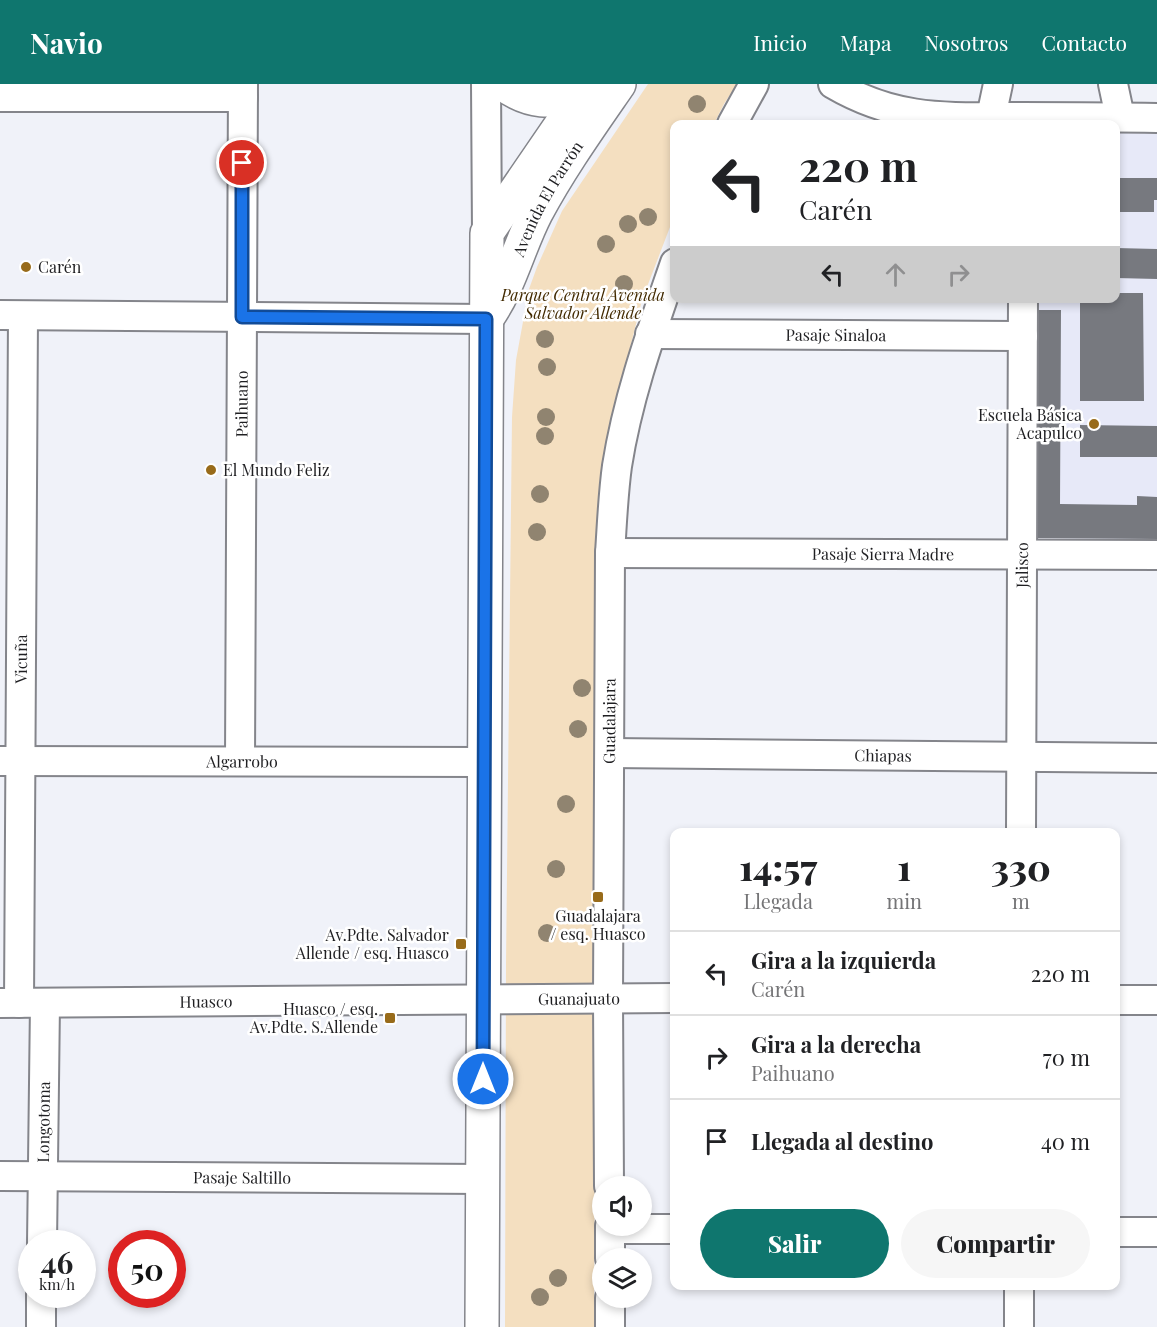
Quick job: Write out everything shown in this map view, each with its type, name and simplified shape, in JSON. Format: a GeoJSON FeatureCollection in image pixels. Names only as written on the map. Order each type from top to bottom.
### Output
{"type":"FeatureCollection","features":[{"type":"Feature","properties":{"kind":"main road"},"geometry":{"type":"LineString","coordinates":[[503,84],[516,92],[544,101],[569,98],[585,89]]}},
{"type":"Feature","properties":{"kind":"main road","name":"Avenida El Parrón"},"geometry":{"type":"LineString","coordinates":[[486,319],[504,290],[531,224],[550,188],[619,84]]}},
{"type":"Feature","properties":{"kind":"main road","name":"Avenida El Parrón"},"geometry":{"type":"LineString","coordinates":[[487,233],[585,89]]}},
{"type":"Feature","properties":{"kind":"main road"},"geometry":{"type":"LineString","coordinates":[[482,1327],[487,233]]}},
{"type":"Feature","properties":{"kind":"street"},"geometry":{"type":"LineString","coordinates":[[486,84],[487,233]]}},
{"type":"Feature","properties":{"kind":"street"},"geometry":{"type":"LineString","coordinates":[[734,120],[754,84]]}},
{"type":"Feature","properties":{"kind":"street"},"geometry":{"type":"LineString","coordinates":[[834,84],[865,100],[905,112],[926,116],[991,117],[1015,120]]}},
{"type":"Feature","properties":{"kind":"street"},"geometry":{"type":"LineString","coordinates":[[991,117],[998,84]]}},
{"type":"Feature","properties":{"kind":"street"},"geometry":{"type":"LineString","coordinates":[[1113,84],[1120,117]]}},
{"type":"Feature","properties":{"kind":"street"},"geometry":{"type":"LineString","coordinates":[[0,97],[243,91]]}},
{"type":"Feature","properties":{"kind":"street","name":"Paihuano"},"geometry":{"type":"LineString","coordinates":[[240,761],[243,91]]}},
{"type":"Feature","properties":{"kind":"street"},"geometry":{"type":"LineString","coordinates":[[1047,120],[1157,118]]}},
{"type":"Feature","properties":{"kind":"street","name":"Guadalajara"},"geometry":{"type":"LineString","coordinates":[[609,1176],[610,553],[617,467],[624,429],[635,381],[670,277]]}},
{"type":"Feature","properties":{"kind":"street","name":"Jalisco"},"geometry":{"type":"LineString","coordinates":[[1021,828],[1023,303]]}},
{"type":"Feature","properties":{"kind":"street"},"geometry":{"type":"LineString","coordinates":[[11,315],[486,319]]}},
{"type":"Feature","properties":{"kind":"street","name":"Vicuña"},"geometry":{"type":"LineString","coordinates":[[11,315],[10,761],[21,1003]]}},
{"type":"Feature","properties":{"kind":"street","name":"Pasaje Sinaloa"},"geometry":{"type":"LineString","coordinates":[[650,334],[1023,336]]}},
{"type":"Feature","properties":{"kind":"street","name":"Pasaje Sierra Madre"},"geometry":{"type":"LineString","coordinates":[[610,553],[1157,555]]}},
{"type":"Feature","properties":{"kind":"street","name":"Chiapas"},"geometry":{"type":"LineString","coordinates":[[609,753],[1157,758]]}},
{"type":"Feature","properties":{"kind":"street","name":"Algarrobo"},"geometry":{"type":"LineString","coordinates":[[10,761],[483,762]]}},
{"type":"Feature","properties":{"kind":"street","name":"Guanajuato"},"geometry":{"type":"LineString","coordinates":[[483,999],[670,998]]}},
{"type":"Feature","properties":{"kind":"street","name":"Huasco"},"geometry":{"type":"LineString","coordinates":[[21,1003],[483,999]]}},
{"type":"Feature","properties":{"kind":"street"},"geometry":{"type":"LineString","coordinates":[[1120,1000],[1157,1000]]}},
{"type":"Feature","properties":{"kind":"street","name":"Longotoma"},"geometry":{"type":"LineString","coordinates":[[21,1003],[42,1177],[42,1230]]}},
{"type":"Feature","properties":{"kind":"street","name":"Pasaje Saltillo"},"geometry":{"type":"LineString","coordinates":[[0,1176],[483,1179]]}},
{"type":"Feature","properties":{"kind":"street"},"geometry":{"type":"LineString","coordinates":[[652,1228],[670,1229]]}},
{"type":"Feature","properties":{"kind":"street"},"geometry":{"type":"LineString","coordinates":[[1120,1232],[1157,1232]]}},
{"type":"Feature","properties":{"kind":"street"},"geometry":{"type":"LineString","coordinates":[[1019,1290],[1019,1327]]}},
{"type":"Feature","properties":{"kind":"street"},"geometry":{"type":"LineString","coordinates":[[41,1308],[41,1327]]}},
{"type":"Feature","properties":{"kind":"street"},"geometry":{"type":"LineString","coordinates":[[610,1308],[610,1327]]}},
{"type":"Feature","properties":{"kind":"shaded area","name":"Escuela Básica Acapulco"},"geometry":{"type":"Polygon","coordinates":[[[1120,131],[1157,131],[1157,539],[1031,538],[1032,303],[1120,303],[1120,131]]]}},
{"type":"Feature","properties":{"kind":"green space","name":"Parque Central Avenida Salvador Allende"},"geometry":{"type":"Polygon","coordinates":[[[648,84],[737,84],[716,120],[670,120],[670,227],[642,300],[605,449],[598,550],[595,1176],[592,1176],[594,1327],[505,1327],[512,417],[516,360],[529,289],[562,211],[648,84]]]}},
{"type":"Feature","properties":{"kind":"building"},"geometry":{"type":"Polygon","coordinates":[[[1120,178],[1157,178],[1157,200],[1154,200],[1154,212],[1120,212],[1120,178]]]}},
{"type":"Feature","properties":{"kind":"building"},"geometry":{"type":"Polygon","coordinates":[[[1120,248],[1157,249],[1157,279],[1120,278],[1120,248]]]}},
{"type":"Feature","properties":{"kind":"building"},"geometry":{"type":"Polygon","coordinates":[[[1120,293],[1143,293],[1144,401],[1080,401],[1080,303],[1120,303],[1120,293]]]}},
{"type":"Feature","properties":{"kind":"building"},"geometry":{"type":"Polygon","coordinates":[[[1032,310],[1061,310],[1060,504],[1137,505],[1137,496],[1157,497],[1157,539],[1031,538],[1032,310]]]}},
{"type":"Feature","properties":{"kind":"building"},"geometry":{"type":"Polygon","coordinates":[[[1080,425],[1157,426],[1157,457],[1080,457],[1080,425]]]}},
{"type":"Feature","properties":{"kind":"place","name":"Carén"},"geometry":{"type":"Point","coordinates":[26,267]}},
{"type":"Feature","properties":{"kind":"place","name":"Escuela Básica Acapulco"},"geometry":{"type":"Point","coordinates":[1094,424]}},
{"type":"Feature","properties":{"kind":"place","name":"El Mundo Feliz"},"geometry":{"type":"Point","coordinates":[211,470]}},
{"type":"Feature","properties":{"kind":"place","name":"Guadalajara / esq. Huasco"},"geometry":{"type":"Point","coordinates":[598,897]}},
{"type":"Feature","properties":{"kind":"place","name":"Av.Pdte. Salvador Allende / esq. Huasco"},"geometry":{"type":"Point","coordinates":[461,944]}},
{"type":"Feature","properties":{"kind":"place","name":"Huasco / esq. Av.Pdte. S.Allende"},"geometry":{"type":"Point","coordinates":[390,1018]}},
{"type":"Feature","properties":{"kind":"route"},"geometry":{"type":"LineString","coordinates":[[242,163],[242,317],[486,319],[483,1079]]}}]}
